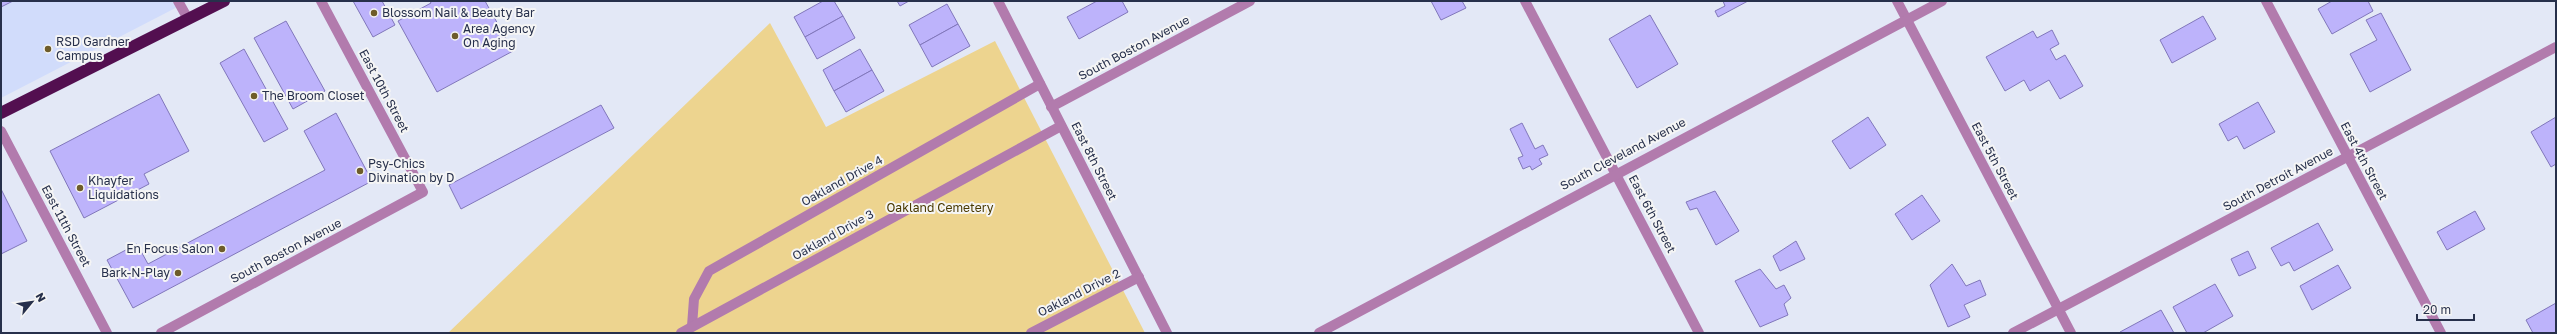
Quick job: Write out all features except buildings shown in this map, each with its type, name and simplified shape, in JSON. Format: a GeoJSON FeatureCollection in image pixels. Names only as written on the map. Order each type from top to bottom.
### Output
{"type":"FeatureCollection","features":[{"type":"Feature","properties":{"kind":"highway"},"geometry":{"type":"LineString","coordinates":[[1,113],[224,1]]}},
{"type":"Feature","properties":{"kind":"street"},"geometry":{"type":"LineString","coordinates":[[178,1],[188,19]]}},
{"type":"Feature","properties":{"kind":"street","name":"East 10th Street"},"geometry":{"type":"LineString","coordinates":[[321,1],[423,192]]}},
{"type":"Feature","properties":{"kind":"street","name":"East 8th Street"},"geometry":{"type":"LineString","coordinates":[[998,1],[1167,333]]}},
{"type":"Feature","properties":{"kind":"street","name":"South Boston Avenue"},"geometry":{"type":"LineString","coordinates":[[1051,107],[1250,1]]}},
{"type":"Feature","properties":{"kind":"street","name":"East 6th Street"},"geometry":{"type":"LineString","coordinates":[[1525,1],[1699,333]]}},
{"type":"Feature","properties":{"kind":"street","name":"East 5th Street"},"geometry":{"type":"LineString","coordinates":[[1897,1],[2071,333]]}},
{"type":"Feature","properties":{"kind":"street","name":"South Cleveland Avenue"},"geometry":{"type":"LineString","coordinates":[[1319,333],[1616,173],[1942,1]]}},
{"type":"Feature","properties":{"kind":"street","name":"East 4th Street"},"geometry":{"type":"LineString","coordinates":[[2266,1],[2441,333]]}},
{"type":"Feature","properties":{"kind":"street","name":"South Detroit Avenue"},"geometry":{"type":"LineString","coordinates":[[2013,333],[2556,47]]}},
{"type":"Feature","properties":{"kind":"street","name":"Oakland Drive 4"},"geometry":{"type":"LineString","coordinates":[[692,326],[694,299],[709,270],[1040,84]]}},
{"type":"Feature","properties":{"kind":"street","name":"Oakland Drive 3"},"geometry":{"type":"LineString","coordinates":[[681,333],[1061,126]]}},
{"type":"Feature","properties":{"kind":"street","name":"East 11th Street"},"geometry":{"type":"LineString","coordinates":[[1,131],[107,333]]}},
{"type":"Feature","properties":{"kind":"street","name":"South Boston Avenue"},"geometry":{"type":"LineString","coordinates":[[161,333],[423,192]]}},
{"type":"Feature","properties":{"kind":"street","name":"Oakland Drive 2"},"geometry":{"type":"LineString","coordinates":[[1030,333],[1139,277]]}},
{"type":"Feature","properties":{"kind":"shaded area","name":"RSD Gardner Campus"},"geometry":{"type":"Polygon","coordinates":[[[1,1],[189,1],[1,98],[1,1]]]}},
{"type":"Feature","properties":{"kind":"green space","name":"Oakland Cemetery"},"geometry":{"type":"Polygon","coordinates":[[[770,23],[826,127],[995,41],[1145,333],[448,333],[770,23]]]}},
{"type":"Feature","properties":{"kind":"place","name":"Blossom Nail & Beauty Bar"},"geometry":{"type":"Point","coordinates":[374,13]}},
{"type":"Feature","properties":{"kind":"place","name":"Area Agency On Aging"},"geometry":{"type":"Point","coordinates":[455,36]}},
{"type":"Feature","properties":{"kind":"place","name":"RSD Gardner Campus"},"geometry":{"type":"Point","coordinates":[48,49]}},
{"type":"Feature","properties":{"kind":"place","name":"The Broom Closet"},"geometry":{"type":"Point","coordinates":[254,96]}},
{"type":"Feature","properties":{"kind":"place","name":"Psy-Chics Divination by D"},"geometry":{"type":"Point","coordinates":[360,171]}},
{"type":"Feature","properties":{"kind":"place","name":"Khayfer Liquidations"},"geometry":{"type":"Point","coordinates":[80,188]}},
{"type":"Feature","properties":{"kind":"place","name":"En Focus Salon"},"geometry":{"type":"Point","coordinates":[222,249]}},
{"type":"Feature","properties":{"kind":"place","name":"Bark-N-Play"},"geometry":{"type":"Point","coordinates":[178,273]}}]}
